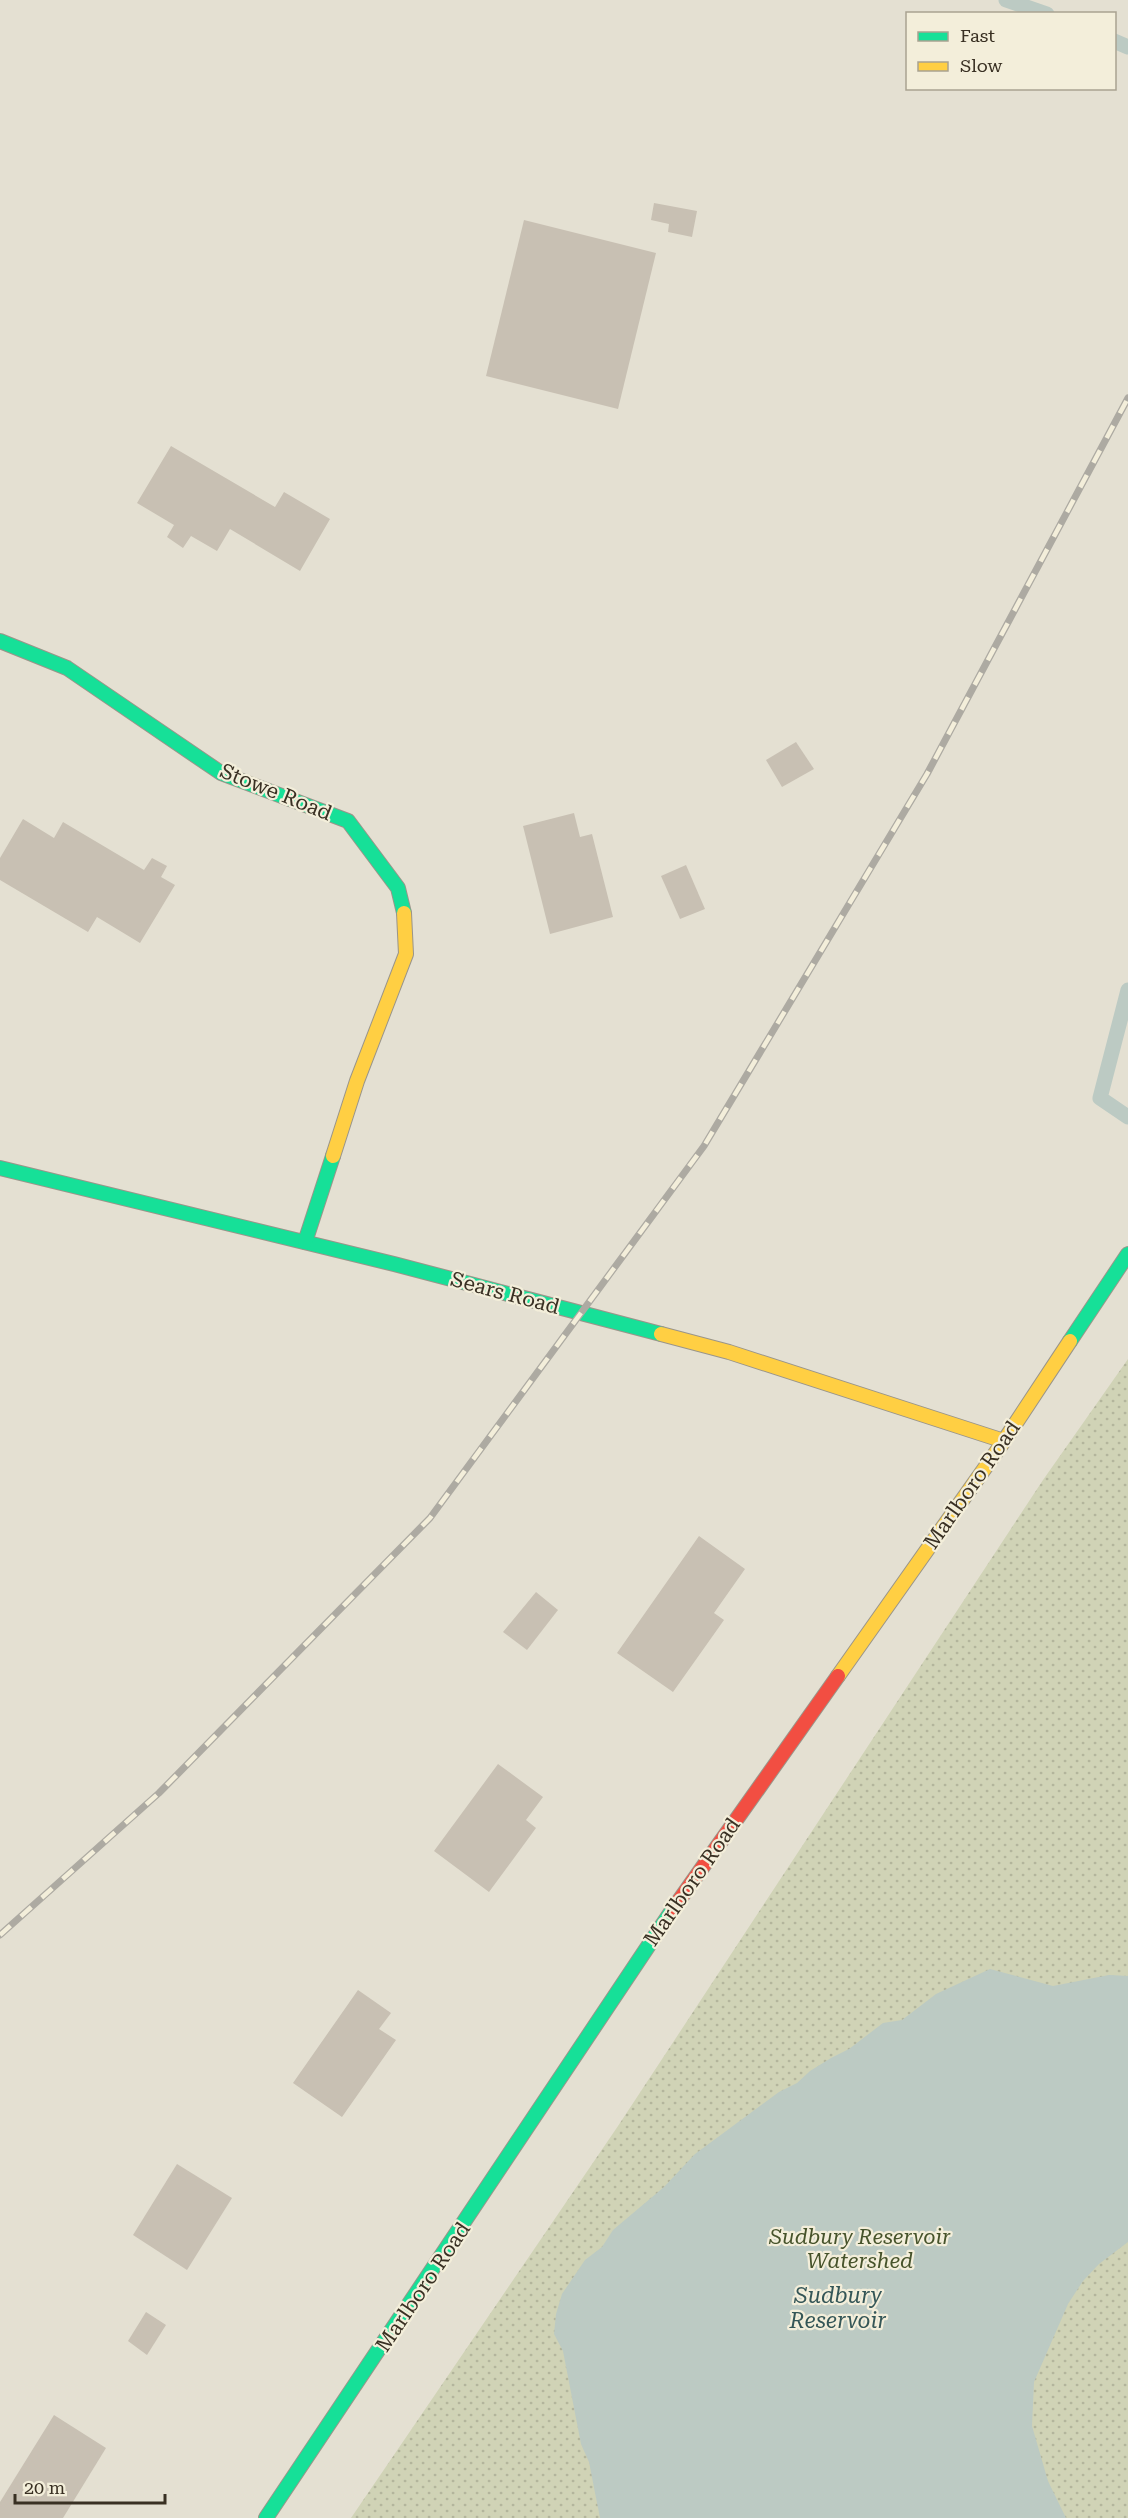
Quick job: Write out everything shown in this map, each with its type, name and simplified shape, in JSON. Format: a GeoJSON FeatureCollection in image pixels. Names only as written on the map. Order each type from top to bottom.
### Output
{"type":"FeatureCollection","features":[{"type":"Feature","properties":{"kind":"street","name":"Stowe Road"},"geometry":{"type":"LineString","coordinates":[[0,641],[66,668],[221,773],[348,821],[398,888],[406,921],[406,954],[357,1081],[306,1242]]}},
{"type":"Feature","properties":{"kind":"street","name":"Sears Road"},"geometry":{"type":"LineString","coordinates":[[0,1168],[306,1242],[729,1352],[1004,1441]]}},
{"type":"Feature","properties":{"kind":"street","name":"Marlboro Road"},"geometry":{"type":"LineString","coordinates":[[266,2518],[661,1926],[1004,1441],[1128,1254]]}},
{"type":"Feature","properties":{"kind":"green space","name":"Sudbury Reservoir Watershed"},"geometry":{"type":"Polygon","coordinates":[[[1128,1359],[1128,2518],[351,2518],[618,2126],[1043,1480],[1128,1359]]]}},
{"type":"Feature","properties":{"kind":"water","name":"Sudbury Reservoir"},"geometry":{"type":"Polygon","coordinates":[[[990,1969],[1053,1986],[1109,1975],[1128,1976],[1128,2242],[1099,2264],[1083,2281],[1068,2304],[1034,2382],[1032,2426],[1048,2481],[1066,2518],[600,2518],[589,2462],[581,2444],[563,2351],[554,2334],[556,2314],[562,2294],[585,2260],[602,2247],[613,2230],[664,2187],[695,2154],[779,2092],[849,2049],[883,2023],[902,2020],[936,1994],[990,1969]]]}},
{"type":"Feature","properties":{"kind":"building"},"geometry":{"type":"Polygon","coordinates":[[[654,203],[697,211],[692,237],[668,232],[669,224],[651,220],[654,203]]]}},
{"type":"Feature","properties":{"kind":"building"},"geometry":{"type":"Polygon","coordinates":[[[524,220],[656,253],[618,409],[486,376],[524,220]]]}},
{"type":"Feature","properties":{"kind":"building"},"geometry":{"type":"Polygon","coordinates":[[[171,446],[275,507],[284,492],[330,519],[300,571],[230,529],[217,551],[191,536],[183,548],[167,537],[174,525],[137,503],[171,446]]]}},
{"type":"Feature","properties":{"kind":"building"},"geometry":{"type":"Polygon","coordinates":[[[796,742],[814,769],[782,787],[766,760],[796,742]]]}},
{"type":"Feature","properties":{"kind":"building"},"geometry":{"type":"Polygon","coordinates":[[[574,813],[580,837],[592,834],[613,917],[550,934],[523,826],[574,813]]]}},
{"type":"Feature","properties":{"kind":"building"},"geometry":{"type":"Polygon","coordinates":[[[23,819],[54,838],[63,822],[144,870],[152,858],[167,866],[161,877],[175,885],[140,943],[97,917],[88,932],[0,880],[0,858],[23,819]]]}},
{"type":"Feature","properties":{"kind":"building"},"geometry":{"type":"Polygon","coordinates":[[[686,865],[705,909],[680,919],[661,876],[686,865]]]}},
{"type":"Feature","properties":{"kind":"building"},"geometry":{"type":"Polygon","coordinates":[[[699,1536],[745,1569],[714,1613],[724,1620],[673,1692],[617,1653],[699,1536]]]}},
{"type":"Feature","properties":{"kind":"building"},"geometry":{"type":"Polygon","coordinates":[[[536,1592],[558,1610],[527,1650],[503,1632],[536,1592]]]}},
{"type":"Feature","properties":{"kind":"building"},"geometry":{"type":"Polygon","coordinates":[[[498,1764],[543,1797],[526,1820],[536,1828],[489,1892],[434,1851],[498,1764]]]}},
{"type":"Feature","properties":{"kind":"building"},"geometry":{"type":"Polygon","coordinates":[[[358,1990],[391,2013],[379,2029],[396,2040],[342,2117],[293,2083],[358,1990]]]}},
{"type":"Feature","properties":{"kind":"building"},"geometry":{"type":"Polygon","coordinates":[[[177,2164],[232,2198],[187,2270],[133,2235],[177,2164]]]}},
{"type":"Feature","properties":{"kind":"building"},"geometry":{"type":"Polygon","coordinates":[[[146,2312],[166,2325],[147,2355],[128,2341],[146,2312]]]}},
{"type":"Feature","properties":{"kind":"building"},"geometry":{"type":"Polygon","coordinates":[[[54,2415],[106,2448],[63,2518],[0,2518],[0,2502],[54,2415]]]}},
{"type":"Feature","properties":{"kind":"waterway"},"geometry":{"type":"LineString","coordinates":[[1006,0],[1041,12]]}},
{"type":"Feature","properties":{"kind":"waterway"},"geometry":{"type":"LineString","coordinates":[[1116,42],[1128,47]]}},
{"type":"Feature","properties":{"kind":"waterway"},"geometry":{"type":"LineString","coordinates":[[1128,990],[1100,1098],[1128,1117]]}},
{"type":"Feature","properties":{"kind":"railway"},"geometry":{"type":"LineString","coordinates":[[0,1935],[159,1793],[430,1518],[704,1146],[927,774],[1128,398]]}},
{"type":"Feature","properties":{"kind":"traffic: fast"},"geometry":{"type":"LineString","coordinates":[[0,641],[67,668],[221,773],[348,821],[398,888],[404,913]]}},
{"type":"Feature","properties":{"kind":"traffic: fast"},"geometry":{"type":"LineString","coordinates":[[305,1242],[333,1156]]}},
{"type":"Feature","properties":{"kind":"traffic: fast"},"geometry":{"type":"LineString","coordinates":[[0,1168],[394,1264],[661,1334]]}},
{"type":"Feature","properties":{"kind":"traffic: fast"},"geometry":{"type":"LineString","coordinates":[[1070,1341],[1128,1254]]}},
{"type":"Feature","properties":{"kind":"traffic: fast"},"geometry":{"type":"LineString","coordinates":[[266,2518],[673,1909]]}},
{"type":"Feature","properties":{"kind":"traffic: slow"},"geometry":{"type":"LineString","coordinates":[[333,1156],[357,1081],[406,954],[404,913]]}},
{"type":"Feature","properties":{"kind":"traffic: slow"},"geometry":{"type":"LineString","coordinates":[[661,1334],[729,1352],[1004,1441]]}},
{"type":"Feature","properties":{"kind":"traffic: slow"},"geometry":{"type":"LineString","coordinates":[[838,1676],[1004,1441],[1070,1341]]}},
{"type":"Feature","properties":{"kind":"traffic: jam"},"geometry":{"type":"LineString","coordinates":[[673,1909],[838,1676]]}}]}
